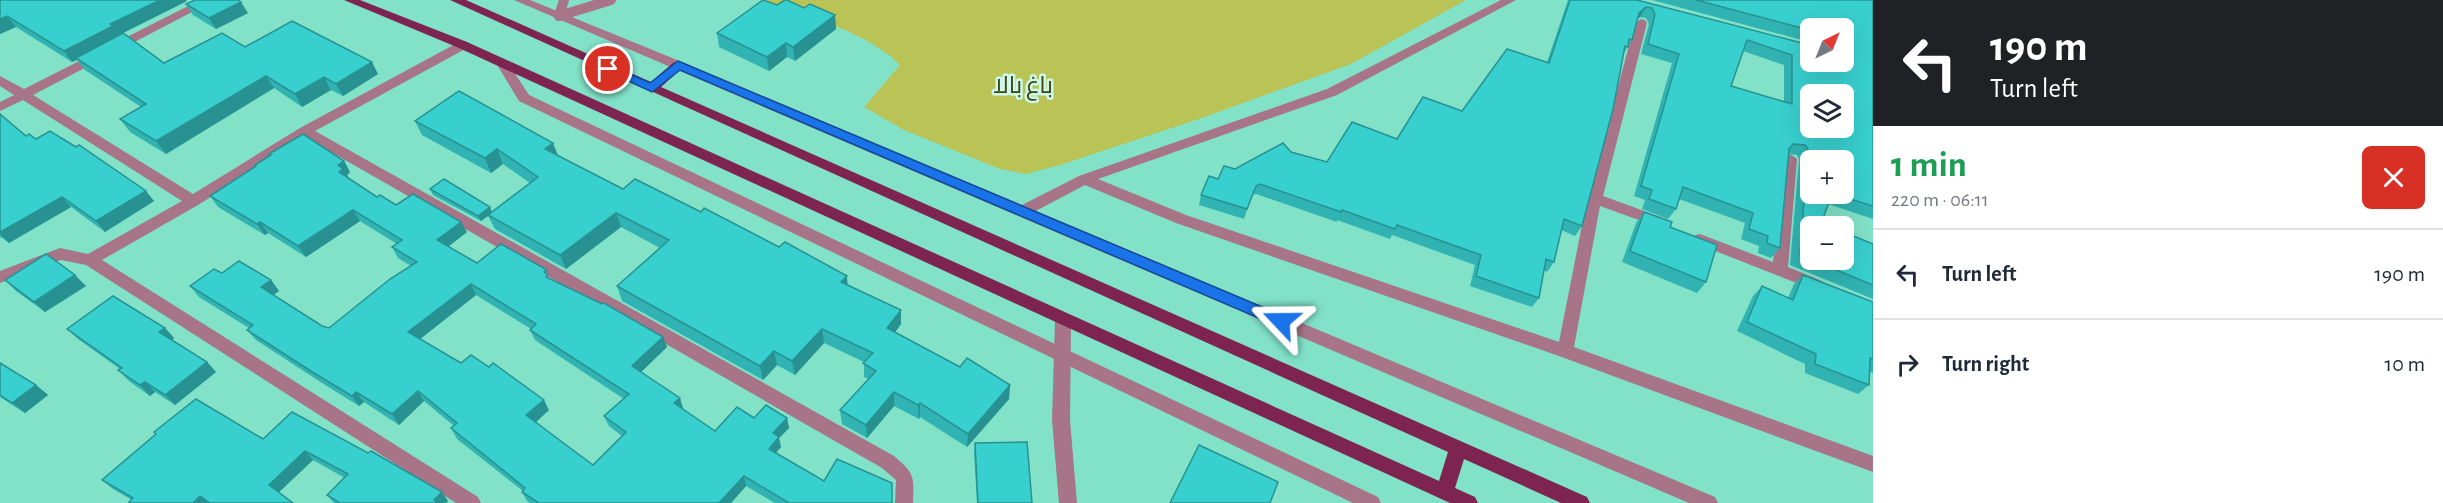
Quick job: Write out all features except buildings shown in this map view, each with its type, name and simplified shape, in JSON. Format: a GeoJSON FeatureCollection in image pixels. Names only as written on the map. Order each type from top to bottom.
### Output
{"type":"FeatureCollection","features":[{"type":"Feature","properties":{"kind":"main road"},"geometry":{"type":"LineString","coordinates":[[350,0],[463,45],[1469,503]]}},
{"type":"Feature","properties":{"kind":"main road"},"geometry":{"type":"LineString","coordinates":[[456,0],[1581,503]]}},
{"type":"Feature","properties":{"kind":"main road"},"geometry":{"type":"LineString","coordinates":[[652,88],[678,65]]}},
{"type":"Feature","properties":{"kind":"main road"},"geometry":{"type":"LineString","coordinates":[[1445,492],[1458,448]]}},
{"type":"Feature","properties":{"kind":"street"},"geometry":{"type":"LineString","coordinates":[[0,107],[209,0]]}},
{"type":"Feature","properties":{"kind":"street"},"geometry":{"type":"LineString","coordinates":[[520,0],[1709,503]]}},
{"type":"Feature","properties":{"kind":"street"},"geometry":{"type":"LineString","coordinates":[[1023,211],[1084,179],[1332,92],[1510,0]]}},
{"type":"Feature","properties":{"kind":"street"},"geometry":{"type":"LineString","coordinates":[[1565,351],[1596,198],[1641,23]]}},
{"type":"Feature","properties":{"kind":"street"},"geometry":{"type":"LineString","coordinates":[[90,260],[193,201],[305,131],[463,45]]}},
{"type":"Feature","properties":{"kind":"street"},"geometry":{"type":"LineString","coordinates":[[502,63],[524,98],[1372,503]]}},
{"type":"Feature","properties":{"kind":"street"},"geometry":{"type":"LineString","coordinates":[[0,80],[193,201]]}},
{"type":"Feature","properties":{"kind":"street"},"geometry":{"type":"LineString","coordinates":[[305,131],[888,462],[905,477],[904,503]]}},
{"type":"Feature","properties":{"kind":"street"},"geometry":{"type":"LineString","coordinates":[[1780,270],[1790,159]]}},
{"type":"Feature","properties":{"kind":"street"},"geometry":{"type":"LineString","coordinates":[[1084,179],[1181,219],[1565,351],[1873,464]]}},
{"type":"Feature","properties":{"kind":"street"},"geometry":{"type":"LineString","coordinates":[[1596,198],[1832,291]]}},
{"type":"Feature","properties":{"kind":"street"},"geometry":{"type":"LineString","coordinates":[[0,277],[60,254],[90,260],[472,503]]}},
{"type":"Feature","properties":{"kind":"street"},"geometry":{"type":"LineString","coordinates":[[1063,320],[1061,420],[1068,503]]}},
{"type":"Feature","properties":{"kind":"lane"},"geometry":{"type":"LineString","coordinates":[[559,16],[564,0]]}},
{"type":"Feature","properties":{"kind":"lane"},"geometry":{"type":"LineString","coordinates":[[559,16],[611,0]]}},
{"type":"Feature","properties":{"kind":"green space","name":"باغ بالا"},"geometry":{"type":"Polygon","coordinates":[[[761,0],[1466,0],[1351,64],[1199,119],[1026,174],[1000,169],[904,130],[864,107],[900,65],[887,54],[854,34],[761,0]]]}},
{"type":"Feature","properties":{"kind":"route"},"geometry":{"type":"LineString","coordinates":[[608,69],[652,88],[678,65],[1281,321]]}}]}
